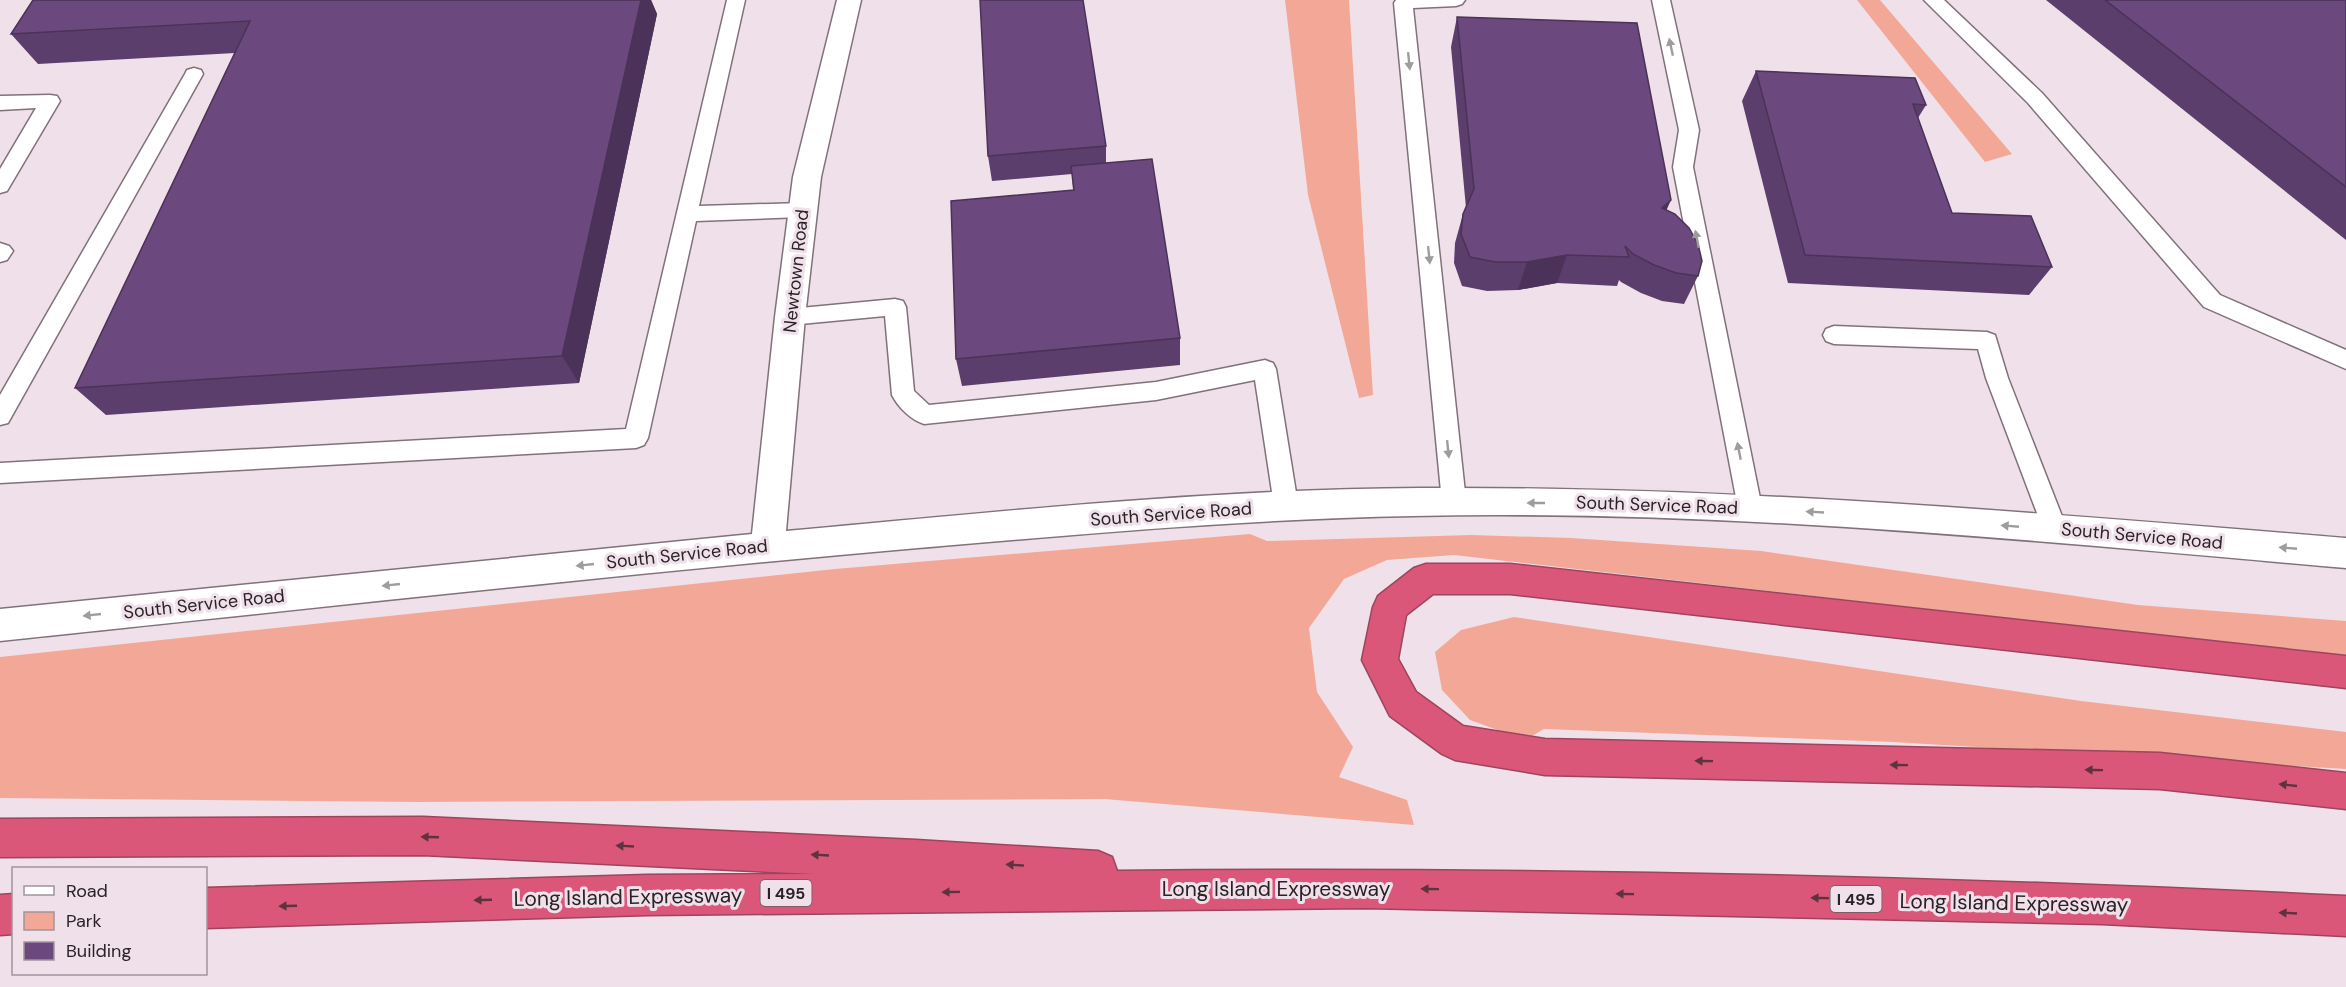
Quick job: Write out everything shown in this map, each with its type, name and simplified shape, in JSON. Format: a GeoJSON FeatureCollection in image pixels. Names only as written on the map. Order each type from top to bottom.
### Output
{"type":"FeatureCollection","features":[{"type":"Feature","properties":{"kind":"highway"},"geometry":{"type":"LineString","coordinates":[[2346,672],[1510,579],[1426,579],[1390,607],[1380,660],[1403,704],[1455,742],[1545,757],[2160,771],[2346,791]]}},
{"type":"Feature","properties":{"kind":"highway"},"geometry":{"type":"LineString","coordinates":[[0,838],[423,836],[916,859],[1366,888]]}},
{"type":"Feature","properties":{"kind":"highway","name":"Long Island Expressway"},"geometry":{"type":"LineString","coordinates":[[207,908],[647,895],[1366,888],[2102,904],[2346,916]]}},
{"type":"Feature","properties":{"kind":"main road","name":"Newtown Road"},"geometry":{"type":"LineString","coordinates":[[768,546],[802,210],[807,177],[849,0]]}},
{"type":"Feature","properties":{"kind":"main road","name":"South Service Road"},"geometry":{"type":"LineString","coordinates":[[0,625],[768,546],[1286,506],[1454,502],[1750,508],[2346,552]]}},
{"type":"Feature","properties":{"kind":"lane"},"geometry":{"type":"LineString","coordinates":[[0,473],[636,438],[736,0]]}},
{"type":"Feature","properties":{"kind":"lane"},"geometry":{"type":"LineString","coordinates":[[1454,502],[1403,3],[1456,0]]}},
{"type":"Feature","properties":{"kind":"lane"},"geometry":{"type":"LineString","coordinates":[[1661,0],[1689,130],[1683,167],[1750,508]]}},
{"type":"Feature","properties":{"kind":"lane"},"geometry":{"type":"LineString","coordinates":[[1933,0],[2035,98],[2212,301],[2346,360]]}},
{"type":"Feature","properties":{"kind":"lane"},"geometry":{"type":"LineString","coordinates":[[0,416],[194,74]]}},
{"type":"Feature","properties":{"kind":"lane"},"geometry":{"type":"LineString","coordinates":[[0,103],[50,101],[3,177]]}},
{"type":"Feature","properties":{"kind":"lane"},"geometry":{"type":"LineString","coordinates":[[687,214],[802,210]]}},
{"type":"Feature","properties":{"kind":"lane"},"geometry":{"type":"LineString","coordinates":[[790,317],[895,307],[903,395],[924,416],[1156,392],[1265,369],[1286,506]]}},
{"type":"Feature","properties":{"kind":"lane"},"geometry":{"type":"LineString","coordinates":[[1834,334],[1987,341],[1997,378],[2055,530]]}},
{"type":"Feature","properties":{"kind":"green space"},"geometry":{"type":"Polygon","coordinates":[[[1285,0],[1349,0],[1373,395],[1359,398],[1308,195],[1285,0]]]}},
{"type":"Feature","properties":{"kind":"green space"},"geometry":{"type":"Polygon","coordinates":[[[1857,0],[1880,0],[2012,154],[1985,162],[1857,0]]]}},
{"type":"Feature","properties":{"kind":"green space"},"geometry":{"type":"Polygon","coordinates":[[[1250,534],[1267,541],[1471,535],[1571,538],[1761,551],[2138,605],[2346,621],[2346,657],[1454,555],[1387,560],[1344,579],[1309,628],[1317,692],[1353,747],[1339,777],[1407,800],[1414,825],[1104,799],[417,802],[0,798],[0,657],[835,569],[1250,534]]]}},
{"type":"Feature","properties":{"kind":"green space"},"geometry":{"type":"Polygon","coordinates":[[[1514,617],[2081,701],[2346,732],[2346,769],[1893,742],[1544,729],[1525,740],[1470,720],[1442,690],[1435,652],[1461,630],[1514,617]]]}},
{"type":"Feature","properties":{"kind":"building"},"geometry":{"type":"Polygon","coordinates":[[[33,0],[641,0],[562,356],[75,388],[250,21],[11,34],[33,0]]]}},
{"type":"Feature","properties":{"kind":"building"},"geometry":{"type":"Polygon","coordinates":[[[980,0],[1083,0],[1106,146],[988,156],[980,0]]]}},
{"type":"Feature","properties":{"kind":"building"},"geometry":{"type":"Polygon","coordinates":[[[2105,0],[2346,0],[2346,187],[2105,0]]]}},
{"type":"Feature","properties":{"kind":"building"},"geometry":{"type":"Polygon","coordinates":[[[1457,17],[1637,23],[1671,200],[1662,208],[1675,214],[1689,228],[1698,244],[1702,261],[1698,276],[1676,273],[1654,265],[1633,254],[1625,246],[1629,257],[1567,255],[1527,262],[1495,262],[1470,257],[1461,234],[1463,214],[1474,189],[1457,17]]]}},
{"type":"Feature","properties":{"kind":"building"},"geometry":{"type":"Polygon","coordinates":[[[1756,71],[1915,78],[1926,105],[1913,104],[1952,213],[2031,216],[2052,267],[1805,255],[1756,71]]]}},
{"type":"Feature","properties":{"kind":"building"},"geometry":{"type":"Polygon","coordinates":[[[1152,159],[1180,338],[956,359],[951,201],[1074,190],[1071,166],[1152,159]]]}}]}
